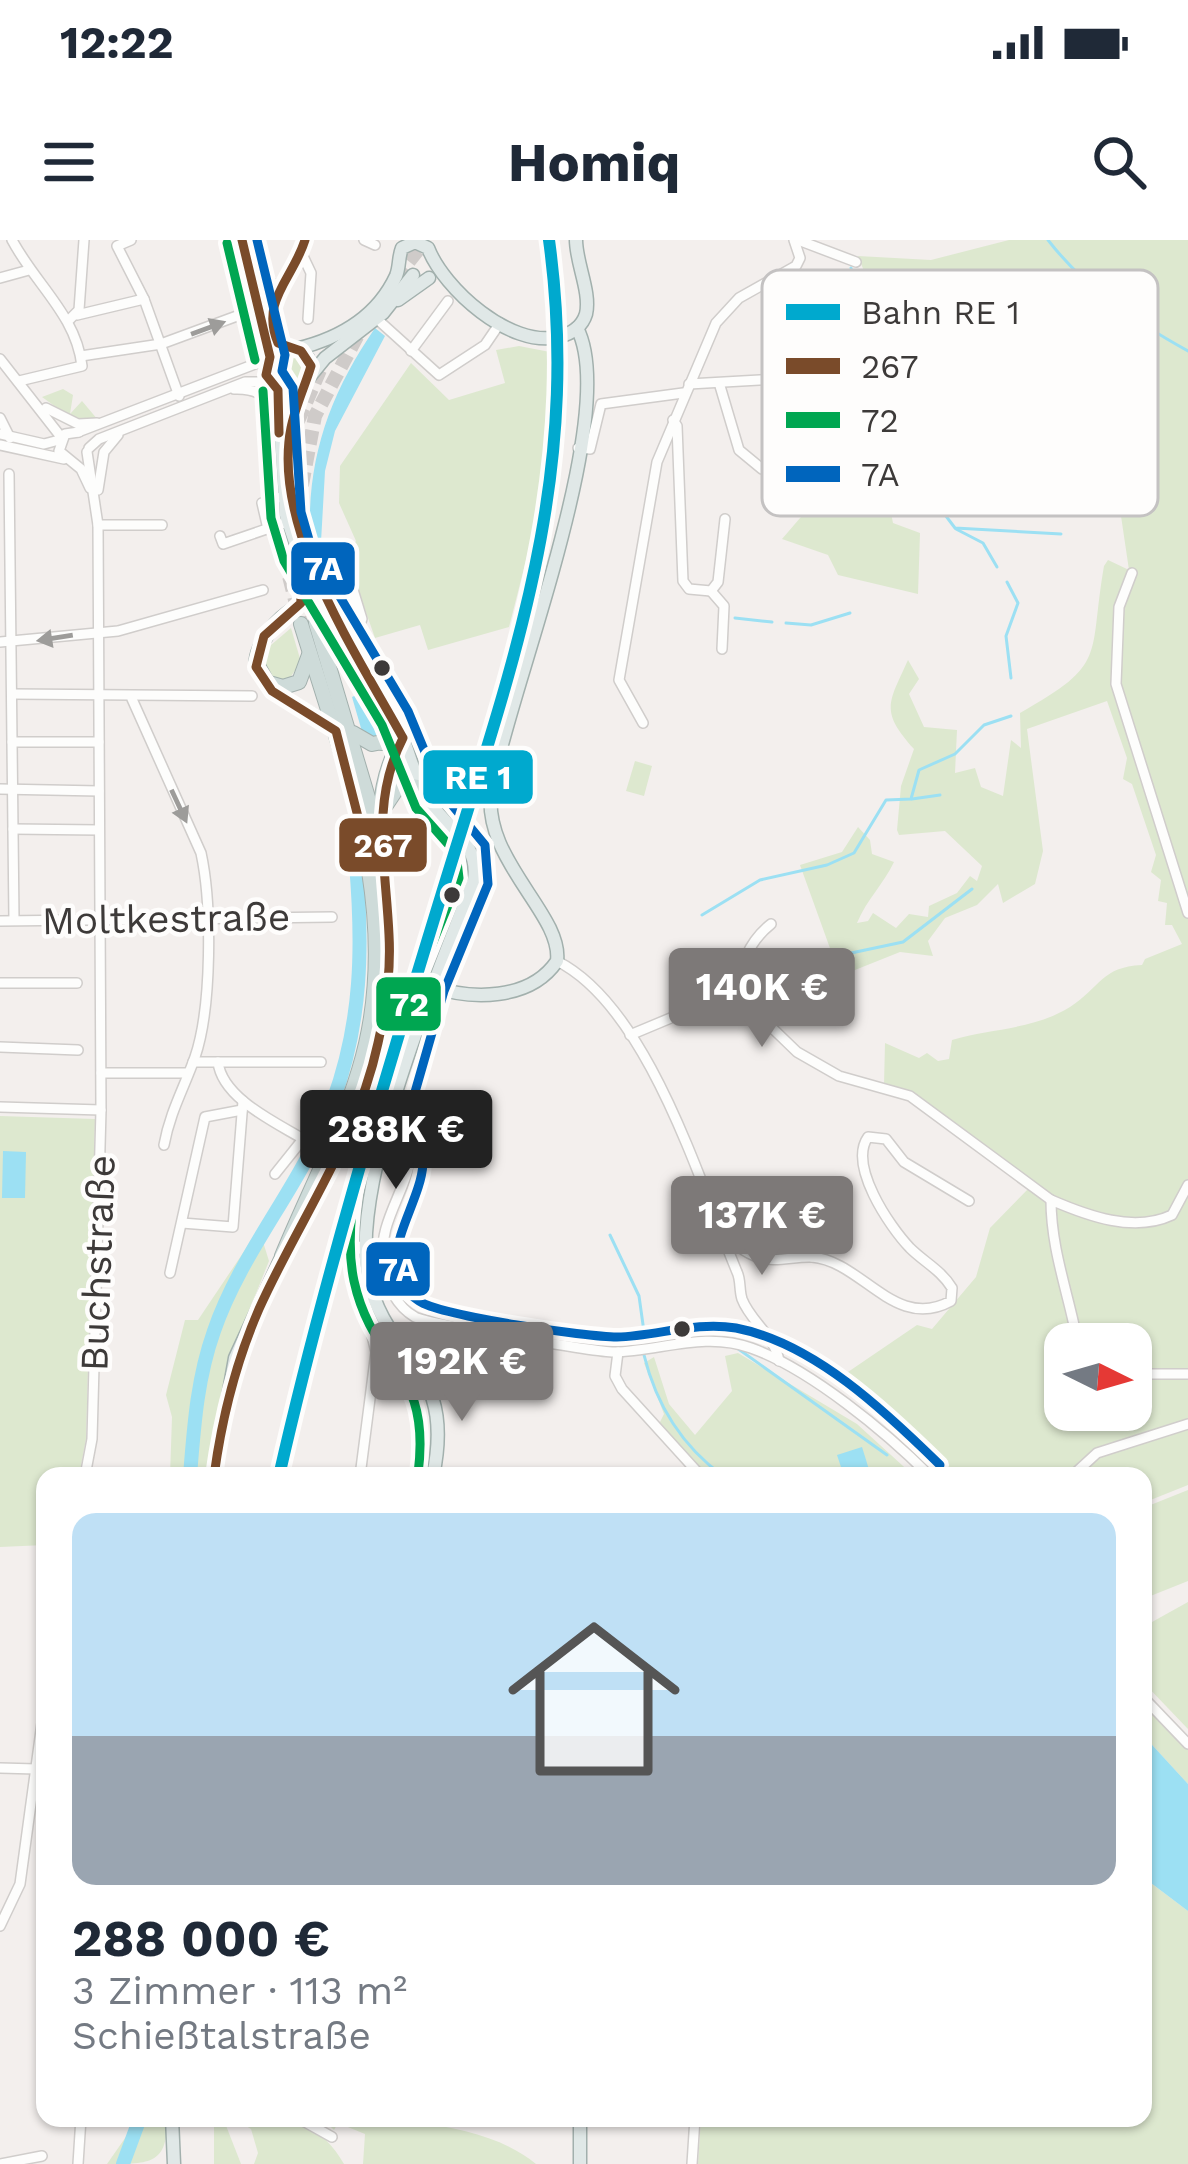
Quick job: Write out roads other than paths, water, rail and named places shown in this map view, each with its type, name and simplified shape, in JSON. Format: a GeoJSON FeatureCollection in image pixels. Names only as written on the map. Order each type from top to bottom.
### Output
{"type":"FeatureCollection","features":[{"type":"Feature","properties":{"kind":"highway"},"geometry":{"type":"LineString","coordinates":[[301,550],[302,603]]}},
{"type":"Feature","properties":{"kind":"highway"},"geometry":{"type":"LineString","coordinates":[[261,679],[257,649],[302,603],[328,601]]}},
{"type":"Feature","properties":{"kind":"highway"},"geometry":{"type":"LineString","coordinates":[[280,623],[328,601]]}},
{"type":"Feature","properties":{"kind":"highway"},"geometry":{"type":"LineString","coordinates":[[261,679],[283,688],[294,685],[306,672],[308,623],[383,862]]}},
{"type":"Feature","properties":{"kind":"highway"},"geometry":{"type":"LineString","coordinates":[[282,1256],[355,1083],[370,1014],[375,943],[371,873],[342,728],[309,650]]}},
{"type":"Feature","properties":{"kind":"highway"},"geometry":{"type":"LineString","coordinates":[[261,679],[374,743],[403,738]]}},
{"type":"Feature","properties":{"kind":"highway"},"geometry":{"type":"LineString","coordinates":[[374,743],[395,718]]}},
{"type":"Feature","properties":{"kind":"highway"},"geometry":{"type":"LineString","coordinates":[[282,1256],[352,1128],[376,1053],[389,963],[382,777],[403,738]]}},
{"type":"Feature","properties":{"kind":"highway"},"geometry":{"type":"LineString","coordinates":[[381,818],[396,786],[423,788]]}},
{"type":"Feature","properties":{"kind":"main road"},"geometry":{"type":"LineString","coordinates":[[430,986],[485,996],[540,979],[556,961],[556,939],[518,885],[498,836],[493,782],[565,521],[578,448],[589,369],[577,328],[586,302],[576,240]]}},
{"type":"Feature","properties":{"kind":"main road"},"geometry":{"type":"LineString","coordinates":[[435,1467],[439,1441],[434,1400],[414,1356],[379,1310],[364,1244],[388,1133],[430,986],[476,871],[470,847],[423,788],[395,718],[287,521],[267,360],[354,326],[382,298],[400,265],[402,248],[418,241],[432,252],[454,297]]}},
{"type":"Feature","properties":{"kind":"main road"},"geometry":{"type":"LineString","coordinates":[[301,550],[290,448],[299,390],[325,358],[380,316],[420,276],[432,252]]}},
{"type":"Feature","properties":{"kind":"main road"},"geometry":{"type":"LineString","coordinates":[[400,265],[500,322],[540,339],[577,328]]}},
{"type":"Feature","properties":{"kind":"main road"},"geometry":{"type":"LineString","coordinates":[[291,348],[308,358],[310,375]]}},
{"type":"Feature","properties":{"kind":"main road"},"geometry":{"type":"LineString","coordinates":[[273,386],[299,390]]}},
{"type":"Feature","properties":{"kind":"main road"},"geometry":{"type":"LineString","coordinates":[[216,1467],[235,1358],[282,1256]]}},
{"type":"Feature","properties":{"kind":"main road"},"geometry":{"type":"LineString","coordinates":[[172,2127],[174,2164]]}},
{"type":"Feature","properties":{"kind":"main road"},"geometry":{"type":"LineString","coordinates":[[580,2127],[580,2164]]}},
{"type":"Feature","properties":{"kind":"street"},"geometry":{"type":"LineString","coordinates":[[12,240],[28,270],[74,317]]}},
{"type":"Feature","properties":{"kind":"street"},"geometry":{"type":"LineString","coordinates":[[131,240],[116,246],[144,299],[179,396]]}},
{"type":"Feature","properties":{"kind":"street"},"geometry":{"type":"LineString","coordinates":[[3,439],[60,439],[267,360],[256,309],[256,282],[242,240]]}},
{"type":"Feature","properties":{"kind":"street"},"geometry":{"type":"LineString","coordinates":[[291,348],[273,335],[269,314],[277,285],[302,254],[305,240]]}},
{"type":"Feature","properties":{"kind":"street"},"geometry":{"type":"LineString","coordinates":[[796,240],[856,262]]}},
{"type":"Feature","properties":{"kind":"street"},"geometry":{"type":"LineString","coordinates":[[789,270],[800,258],[796,240]]}},
{"type":"Feature","properties":{"kind":"street"},"geometry":{"type":"LineString","coordinates":[[19,381],[82,366],[74,317],[84,241]]}},
{"type":"Feature","properties":{"kind":"street"},"geometry":{"type":"LineString","coordinates":[[302,254],[311,273],[308,319]]}},
{"type":"Feature","properties":{"kind":"street"},"geometry":{"type":"LineString","coordinates":[[0,278],[28,270]]}},
{"type":"Feature","properties":{"kind":"street"},"geometry":{"type":"LineString","coordinates":[[256,282],[277,285]]}},
{"type":"Feature","properties":{"kind":"street"},"geometry":{"type":"LineString","coordinates":[[643,723],[619,680],[657,462],[716,322],[739,298],[762,285]]}},
{"type":"Feature","properties":{"kind":"street"},"geometry":{"type":"LineString","coordinates":[[411,351],[454,297]]}},
{"type":"Feature","properties":{"kind":"street"},"geometry":{"type":"LineString","coordinates":[[74,317],[144,299]]}},
{"type":"Feature","properties":{"kind":"street"},"geometry":{"type":"LineString","coordinates":[[80,356],[158,343],[256,309]]}},
{"type":"Feature","properties":{"kind":"street"},"geometry":{"type":"LineString","coordinates":[[380,316],[439,375],[485,345],[500,322]]}},
{"type":"Feature","properties":{"kind":"street"},"geometry":{"type":"LineString","coordinates":[[0,359],[41,406],[76,432],[88,450]]}},
{"type":"Feature","properties":{"kind":"street"},"geometry":{"type":"LineString","coordinates":[[3,439],[69,460],[122,431],[252,380],[273,386]]}},
{"type":"Feature","properties":{"kind":"street"},"geometry":{"type":"LineString","coordinates":[[578,448],[590,448],[601,404],[686,388],[762,381]]}},
{"type":"Feature","properties":{"kind":"street"},"geometry":{"type":"LineString","coordinates":[[720,386],[739,450],[762,469]]}},
{"type":"Feature","properties":{"kind":"street"},"geometry":{"type":"LineString","coordinates":[[223,391],[252,389],[266,397],[279,438]]}},
{"type":"Feature","properties":{"kind":"street"},"geometry":{"type":"LineString","coordinates":[[41,406],[77,424],[123,417]]}},
{"type":"Feature","properties":{"kind":"street"},"geometry":{"type":"LineString","coordinates":[[34,442],[48,430],[41,406]]}},
{"type":"Feature","properties":{"kind":"street","name":"Buchstraße"},"geometry":{"type":"LineString","coordinates":[[41,406],[97,505]]}},
{"type":"Feature","properties":{"kind":"street"},"geometry":{"type":"LineString","coordinates":[[0,418],[3,439]]}},
{"type":"Feature","properties":{"kind":"street"},"geometry":{"type":"LineString","coordinates":[[673,420],[683,581],[689,589],[711,591],[724,606],[722,650]]}},
{"type":"Feature","properties":{"kind":"street"},"geometry":{"type":"LineString","coordinates":[[97,505],[104,452],[122,431]]}},
{"type":"Feature","properties":{"kind":"street","name":"Buchstraße"},"geometry":{"type":"LineString","coordinates":[[87,1467],[92,1439],[101,1110],[98,525],[88,450]]}},
{"type":"Feature","properties":{"kind":"street"},"geometry":{"type":"LineString","coordinates":[[9,473],[6,644],[12,694],[14,920]]}},
{"type":"Feature","properties":{"kind":"street"},"geometry":{"type":"LineString","coordinates":[[268,530],[262,503],[284,496]]}},
{"type":"Feature","properties":{"kind":"street"},"geometry":{"type":"LineString","coordinates":[[711,591],[718,582],[725,519]]}},
{"type":"Feature","properties":{"kind":"street"},"geometry":{"type":"LineString","coordinates":[[220,536],[224,544],[287,521]]}},
{"type":"Feature","properties":{"kind":"street"},"geometry":{"type":"LineString","coordinates":[[98,525],[162,525]]}},
{"type":"Feature","properties":{"kind":"street"},"geometry":{"type":"LineString","coordinates":[[301,550],[343,557],[361,615],[351,644]]}},
{"type":"Feature","properties":{"kind":"street"},"geometry":{"type":"LineString","coordinates":[[1132,573],[1119,607],[1116,683],[1188,913]]}},
{"type":"Feature","properties":{"kind":"street"},"geometry":{"type":"LineString","coordinates":[[6,644],[98,632],[263,590]]}},
{"type":"Feature","properties":{"kind":"street"},"geometry":{"type":"LineString","coordinates":[[12,694],[132,699],[252,696]]}},
{"type":"Feature","properties":{"kind":"street"},"geometry":{"type":"LineString","coordinates":[[132,699],[201,853],[206,918],[200,1038],[171,1108],[164,1144]]}},
{"type":"Feature","properties":{"kind":"street"},"geometry":{"type":"LineString","coordinates":[[12,742],[99,742]]}},
{"type":"Feature","properties":{"kind":"street"},"geometry":{"type":"LineString","coordinates":[[0,789],[99,791]]}},
{"type":"Feature","properties":{"kind":"street"},"geometry":{"type":"LineString","coordinates":[[13,829],[100,830]]}},
{"type":"Feature","properties":{"kind":"street","name":"Moltkestraße"},"geometry":{"type":"LineString","coordinates":[[0,921],[332,916]]}},
{"type":"Feature","properties":{"kind":"street"},"geometry":{"type":"LineString","coordinates":[[732,1011],[751,940],[771,924]]}},
{"type":"Feature","properties":{"kind":"street"},"geometry":{"type":"LineString","coordinates":[[556,961],[588,979],[630,1035],[715,1217],[739,1274],[742,1299],[778,1361]]}},
{"type":"Feature","properties":{"kind":"street"},"geometry":{"type":"LineString","coordinates":[[0,983],[100,983]]}},
{"type":"Feature","properties":{"kind":"street"},"geometry":{"type":"LineString","coordinates":[[630,1035],[685,1012],[732,1011],[767,1023],[797,1052],[839,1076],[910,1096],[1051,1200],[1102,1218],[1149,1223],[1172,1215],[1188,1185]]}},
{"type":"Feature","properties":{"kind":"street"},"geometry":{"type":"LineString","coordinates":[[0,1047],[100,1050]]}},
{"type":"Feature","properties":{"kind":"street"},"geometry":{"type":"LineString","coordinates":[[218,1062],[243,1105],[303,1139],[275,1174]]}},
{"type":"Feature","properties":{"kind":"street"},"geometry":{"type":"LineString","coordinates":[[101,1073],[218,1062],[321,1062]]}},
{"type":"Feature","properties":{"kind":"street"},"geometry":{"type":"LineString","coordinates":[[182,1223],[233,1227],[243,1105]]}},
{"type":"Feature","properties":{"kind":"street"},"geometry":{"type":"LineString","coordinates":[[170,1273],[205,1118],[243,1105]]}},
{"type":"Feature","properties":{"kind":"street"},"geometry":{"type":"LineString","coordinates":[[0,1107],[101,1110]]}},
{"type":"Feature","properties":{"kind":"street"},"geometry":{"type":"LineString","coordinates":[[388,1133],[406,1146],[411,1159],[386,1222],[383,1263],[398,1302],[412,1316],[431,1324],[618,1352],[725,1342],[778,1361],[864,1420],[919,1467]]}},
{"type":"Feature","properties":{"kind":"street"},"geometry":{"type":"LineString","coordinates":[[715,1217],[742,1250],[759,1258],[812,1257],[844,1270],[891,1301],[926,1307],[951,1301],[949,1282],[909,1247],[878,1198],[860,1158],[868,1137],[886,1139],[904,1162],[969,1201]]}},
{"type":"Feature","properties":{"kind":"street"},"geometry":{"type":"LineString","coordinates":[[767,1189],[812,1257]]}},
{"type":"Feature","properties":{"kind":"street"},"geometry":{"type":"LineString","coordinates":[[1051,1200],[1051,1234],[1073,1323]]}},
{"type":"Feature","properties":{"kind":"street"},"geometry":{"type":"LineString","coordinates":[[362,1467],[376,1387],[376,1352],[352,1254],[364,1244]]}},
{"type":"Feature","properties":{"kind":"street"},"geometry":{"type":"LineString","coordinates":[[618,1352],[615,1376],[622,1389],[693,1467]]}},
{"type":"Feature","properties":{"kind":"street"},"geometry":{"type":"LineString","coordinates":[[1152,1374],[1188,1374]]}},
{"type":"Feature","properties":{"kind":"street"},"geometry":{"type":"LineString","coordinates":[[1082,1467],[1097,1453],[1188,1424]]}},
{"type":"Feature","properties":{"kind":"street"},"geometry":{"type":"LineString","coordinates":[[1152,1706],[1188,1744]]}},
{"type":"Feature","properties":{"kind":"street"},"geometry":{"type":"LineString","coordinates":[[0,1768],[36,1769],[20,1884],[0,1926]]}},
{"type":"Feature","properties":{"kind":"street"},"geometry":{"type":"LineString","coordinates":[[78,2164],[80,2127]]}},
{"type":"Feature","properties":{"kind":"street"},"geometry":{"type":"LineString","coordinates":[[321,2127],[332,2137]]}},
{"type":"Feature","properties":{"kind":"street"},"geometry":{"type":"LineString","coordinates":[[692,2164],[694,2127]]}},
{"type":"Feature","properties":{"kind":"street"},"geometry":{"type":"LineString","coordinates":[[0,2164],[42,2156]]}},
{"type":"Feature","properties":{"kind":"water"},"geometry":{"type":"Polygon","coordinates":[[[375,328],[385,336],[335,431],[325,471],[321,542],[310,538],[317,453],[345,377],[375,328]]]}},
{"type":"Feature","properties":{"kind":"water"},"geometry":{"type":"Polygon","coordinates":[[[365,691],[376,738],[363,735],[352,697],[365,691]]]}},
{"type":"Feature","properties":{"kind":"water"},"geometry":{"type":"Polygon","coordinates":[[[3,1151],[26,1152],[25,1198],[2,1198],[3,1151]]]}},
{"type":"Feature","properties":{"kind":"water"},"geometry":{"type":"Polygon","coordinates":[[[862,1447],[868,1467],[841,1467],[837,1455],[862,1447]]]}},
{"type":"Feature","properties":{"kind":"water"},"geometry":{"type":"Polygon","coordinates":[[[1152,1745],[1188,1784],[1188,1911],[1152,1884],[1152,1745]]]}},
{"type":"Feature","properties":{"kind":"waterway"},"geometry":{"type":"LineString","coordinates":[[1048,240],[1074,270]]}},
{"type":"Feature","properties":{"kind":"waterway"},"geometry":{"type":"LineString","coordinates":[[1158,333],[1188,351]]}},
{"type":"Feature","properties":{"kind":"waterway"},"geometry":{"type":"LineString","coordinates":[[946,516],[955,528],[1061,534]]}},
{"type":"Feature","properties":{"kind":"waterway"},"geometry":{"type":"LineString","coordinates":[[956,529],[983,543],[997,567]]}},
{"type":"Feature","properties":{"kind":"waterway"},"geometry":{"type":"LineString","coordinates":[[1007,582],[1018,603],[1006,636],[1011,678]]}},
{"type":"Feature","properties":{"kind":"waterway"},"geometry":{"type":"LineString","coordinates":[[786,623],[811,625],[850,613]]}},
{"type":"Feature","properties":{"kind":"waterway"},"geometry":{"type":"LineString","coordinates":[[735,618],[772,622]]}},
{"type":"Feature","properties":{"kind":"waterway"},"geometry":{"type":"LineString","coordinates":[[702,915],[760,880],[827,865],[854,853],[886,800],[911,799],[919,770],[955,754],[984,725],[1011,716]]}},
{"type":"Feature","properties":{"kind":"waterway"},"geometry":{"type":"LineString","coordinates":[[912,799],[940,795]]}},
{"type":"Feature","properties":{"kind":"waterway"},"geometry":{"type":"LineString","coordinates":[[191,1467],[200,1385],[214,1331],[240,1272],[321,1131],[343,1072],[358,984],[356,864]]}},
{"type":"Feature","properties":{"kind":"waterway"},"geometry":{"type":"LineString","coordinates":[[767,1020],[804,963],[903,942],[972,889]]}},
{"type":"Feature","properties":{"kind":"waterway"},"geometry":{"type":"LineString","coordinates":[[610,1235],[639,1296],[645,1339]]}},
{"type":"Feature","properties":{"kind":"waterway"},"geometry":{"type":"LineString","coordinates":[[737,1348],[887,1455]]}},
{"type":"Feature","properties":{"kind":"waterway"},"geometry":{"type":"LineString","coordinates":[[644,1355],[673,1423],[713,1467]]}},
{"type":"Feature","properties":{"kind":"waterway"},"geometry":{"type":"LineString","coordinates":[[123,2164],[137,2127]]}},
{"type":"Feature","properties":{"kind":"tunnel"},"geometry":{"type":"LineString","coordinates":[[396,278],[426,240]]}},
{"type":"Feature","properties":{"kind":"tunnel"},"geometry":{"type":"LineString","coordinates":[[298,506],[315,416],[360,331]]}},
{"type":"Feature","properties":{"kind":"tunnel"},"geometry":{"type":"LineString","coordinates":[[298,421],[320,370]]}},
{"type":"Feature","properties":{"kind":"tunnel"},"geometry":{"type":"LineString","coordinates":[[284,514],[289,576],[301,624]]}}]}
